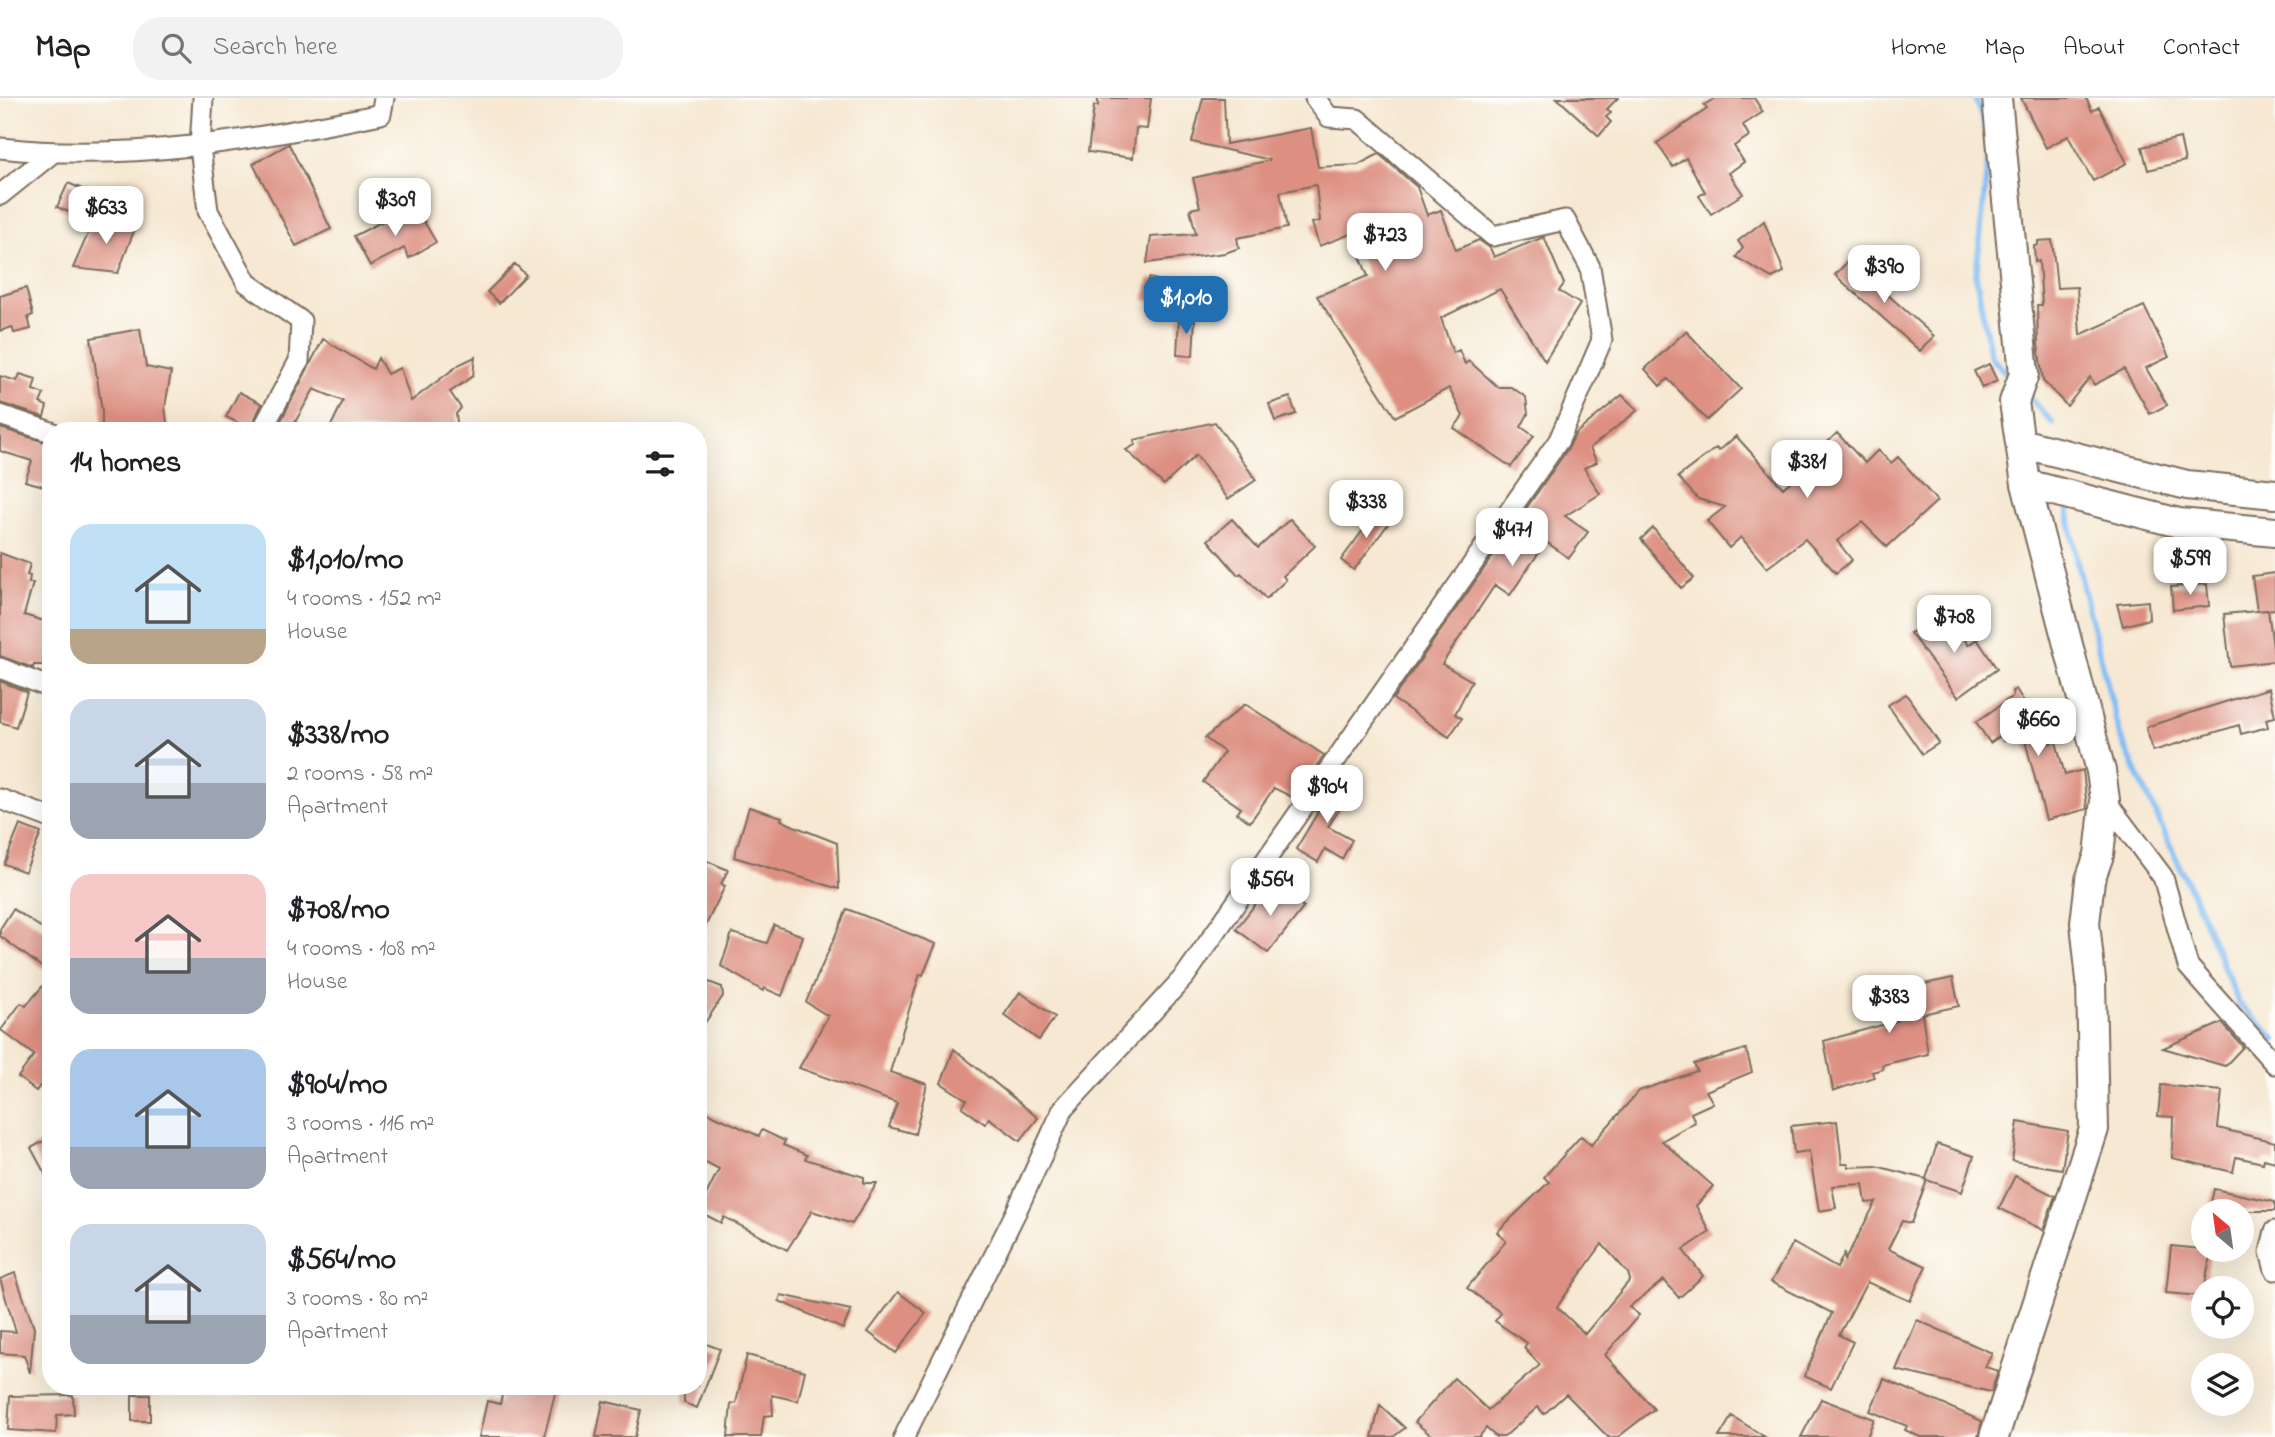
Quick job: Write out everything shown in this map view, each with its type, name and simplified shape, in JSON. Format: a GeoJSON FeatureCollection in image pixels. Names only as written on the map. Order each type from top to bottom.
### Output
{"type":"FeatureCollection","features":[{"type":"Feature","properties":{"kind":"street"},"geometry":{"type":"LineString","coordinates":[[203,98],[200,147],[208,211],[247,283],[301,321],[299,361],[266,422]]}},
{"type":"Feature","properties":{"kind":"street"},"geometry":{"type":"LineString","coordinates":[[0,148],[51,154],[105,155],[200,147],[381,114],[384,98]]}},
{"type":"Feature","properties":{"kind":"street"},"geometry":{"type":"LineString","coordinates":[[904,1437],[1016,1212],[1063,1109],[1193,965],[1559,440],[1602,340],[1590,267],[1565,220],[1493,236],[1357,119],[1329,117],[1315,98]]}},
{"type":"Feature","properties":{"kind":"street"},"geometry":{"type":"LineString","coordinates":[[1994,1437],[2094,1129],[2091,980],[2085,923],[2090,880],[2099,855],[2105,800],[2101,771],[2026,484],[2014,402],[2024,374],[1997,98]]}},
{"type":"Feature","properties":{"kind":"street"},"geometry":{"type":"LineString","coordinates":[[0,195],[51,154]]}},
{"type":"Feature","properties":{"kind":"street"},"geometry":{"type":"LineString","coordinates":[[0,415],[42,429]]}},
{"type":"Feature","properties":{"kind":"street"},"geometry":{"type":"LineString","coordinates":[[2020,443],[2187,485],[2275,494]]}},
{"type":"Feature","properties":{"kind":"street"},"geometry":{"type":"LineString","coordinates":[[2026,484],[2179,523],[2275,532]]}},
{"type":"Feature","properties":{"kind":"street"},"geometry":{"type":"LineString","coordinates":[[0,668],[42,684]]}},
{"type":"Feature","properties":{"kind":"street"},"geometry":{"type":"LineString","coordinates":[[0,799],[42,815]]}},
{"type":"Feature","properties":{"kind":"street"},"geometry":{"type":"LineString","coordinates":[[2105,800],[2164,877],[2188,966],[2275,1064]]}},
{"type":"Feature","properties":{"kind":"street"},"geometry":{"type":"LineString","coordinates":[[2275,1231],[2270,1252],[2275,1270]]}},
{"type":"Feature","properties":{"kind":"building"},"geometry":{"type":"Polygon","coordinates":[[[1098,98],[1151,98],[1147,129],[1136,128],[1133,158],[1088,152],[1094,106],[1098,106],[1098,98]]]}},
{"type":"Feature","properties":{"kind":"building"},"geometry":{"type":"Polygon","coordinates":[[[1203,98],[1224,98],[1226,144],[1311,128],[1318,167],[1358,165],[1379,154],[1417,187],[1427,215],[1441,210],[1456,250],[1479,240],[1490,248],[1494,257],[1544,237],[1564,284],[1559,291],[1580,304],[1545,361],[1500,289],[1441,318],[1453,353],[1459,350],[1465,364],[1469,361],[1498,387],[1511,387],[1526,397],[1528,414],[1521,427],[1534,436],[1511,467],[1454,428],[1463,416],[1449,388],[1395,417],[1317,296],[1368,276],[1351,234],[1319,246],[1312,223],[1320,221],[1316,185],[1280,192],[1287,228],[1237,238],[1239,248],[1225,253],[1147,263],[1151,237],[1196,234],[1190,209],[1200,207],[1193,178],[1270,160],[1192,142],[1203,98]]]}},
{"type":"Feature","properties":{"kind":"building"},"geometry":{"type":"Polygon","coordinates":[[[1557,98],[1618,98],[1607,109],[1611,113],[1606,117],[1611,122],[1599,136],[1557,98]]]}},
{"type":"Feature","properties":{"kind":"building"},"geometry":{"type":"Polygon","coordinates":[[[1716,98],[1754,98],[1763,112],[1743,125],[1749,136],[1734,146],[1744,162],[1729,173],[1743,194],[1711,214],[1699,196],[1705,192],[1686,158],[1673,167],[1657,143],[1707,109],[1704,105],[1716,98]]]}},
{"type":"Feature","properties":{"kind":"building"},"geometry":{"type":"Polygon","coordinates":[[[2021,98],[2086,98],[2092,111],[2099,107],[2127,163],[2093,181],[2068,136],[2046,148],[2021,98]]]}},
{"type":"Feature","properties":{"kind":"building"},"geometry":{"type":"Polygon","coordinates":[[[2180,138],[2185,161],[2148,170],[2142,147],[2180,138]]]}},
{"type":"Feature","properties":{"kind":"building"},"geometry":{"type":"Polygon","coordinates":[[[289,144],[331,229],[296,246],[253,164],[289,144]]]}},
{"type":"Feature","properties":{"kind":"building"},"geometry":{"type":"Polygon","coordinates":[[[68,183],[101,197],[90,221],[57,207],[68,183]]]}},
{"type":"Feature","properties":{"kind":"building"},"geometry":{"type":"Polygon","coordinates":[[[416,208],[436,242],[409,258],[404,248],[370,266],[354,236],[387,219],[389,224],[416,208]]]}},
{"type":"Feature","properties":{"kind":"building"},"geometry":{"type":"Polygon","coordinates":[[[94,220],[138,220],[118,273],[73,268],[94,220]]]}},
{"type":"Feature","properties":{"kind":"building"},"geometry":{"type":"Polygon","coordinates":[[[1764,221],[1784,272],[1772,278],[1736,257],[1743,248],[1738,241],[1764,221]]]}},
{"type":"Feature","properties":{"kind":"building"},"geometry":{"type":"Polygon","coordinates":[[[2052,240],[2057,288],[2077,287],[2080,335],[2144,306],[2169,357],[2146,368],[2167,405],[2150,414],[2124,369],[2094,385],[2090,377],[2067,406],[2043,381],[2037,305],[2042,305],[2039,261],[2035,262],[2034,246],[2038,245],[2038,241],[2052,240]]]}},
{"type":"Feature","properties":{"kind":"building"},"geometry":{"type":"Polygon","coordinates":[[[1849,260],[1934,336],[1920,351],[1835,275],[1849,260]]]}},
{"type":"Feature","properties":{"kind":"building"},"geometry":{"type":"Polygon","coordinates":[[[515,264],[526,275],[499,303],[487,292],[515,264]]]}},
{"type":"Feature","properties":{"kind":"building"},"geometry":{"type":"Polygon","coordinates":[[[1149,278],[1177,285],[1172,305],[1144,300],[1149,278]]]}},
{"type":"Feature","properties":{"kind":"building"},"geometry":{"type":"Polygon","coordinates":[[[26,288],[33,315],[28,317],[31,329],[14,333],[12,327],[0,331],[0,296],[26,288]]]}},
{"type":"Feature","properties":{"kind":"building"},"geometry":{"type":"Polygon","coordinates":[[[1179,317],[1195,318],[1193,356],[1177,355],[1179,317]]]}},
{"type":"Feature","properties":{"kind":"building"},"geometry":{"type":"Polygon","coordinates":[[[140,329],[146,367],[171,372],[165,407],[167,422],[102,422],[91,338],[140,329]]]}},
{"type":"Feature","properties":{"kind":"building"},"geometry":{"type":"Polygon","coordinates":[[[1686,331],[1741,389],[1707,420],[1668,379],[1660,386],[1645,369],[1686,331]]]}},
{"type":"Feature","properties":{"kind":"building"},"geometry":{"type":"Polygon","coordinates":[[[323,339],[373,369],[378,358],[387,374],[400,368],[411,401],[460,364],[475,357],[473,376],[450,392],[461,408],[456,414],[457,422],[333,422],[343,401],[314,389],[295,422],[280,422],[323,339]]]}},
{"type":"Feature","properties":{"kind":"building"},"geometry":{"type":"Polygon","coordinates":[[[1989,364],[1997,381],[1982,388],[1974,371],[1989,364]]]}},
{"type":"Feature","properties":{"kind":"building"},"geometry":{"type":"Polygon","coordinates":[[[20,374],[36,379],[33,390],[44,394],[40,403],[47,406],[44,417],[0,403],[0,376],[17,381],[20,374]]]}},
{"type":"Feature","properties":{"kind":"building"},"geometry":{"type":"Polygon","coordinates":[[[239,392],[262,404],[253,422],[236,422],[226,417],[239,392]]]}},
{"type":"Feature","properties":{"kind":"building"},"geometry":{"type":"Polygon","coordinates":[[[1622,395],[1638,410],[1590,448],[1597,462],[1584,468],[1600,494],[1565,516],[1588,532],[1569,558],[1546,542],[1510,595],[1495,585],[1442,664],[1472,681],[1455,714],[1462,718],[1449,737],[1393,699],[1569,447],[1575,434],[1622,395]]]}},
{"type":"Feature","properties":{"kind":"building"},"geometry":{"type":"Polygon","coordinates":[[[1290,397],[1296,414],[1275,421],[1269,404],[1290,397]]]}},
{"type":"Feature","properties":{"kind":"building"},"geometry":{"type":"Polygon","coordinates":[[[1215,422],[1256,480],[1228,499],[1196,455],[1164,485],[1126,450],[1135,445],[1134,440],[1215,422]]]}},
{"type":"Feature","properties":{"kind":"building"},"geometry":{"type":"Polygon","coordinates":[[[0,428],[42,441],[42,486],[25,481],[32,461],[0,451],[0,428]]]}},
{"type":"Feature","properties":{"kind":"building"},"geometry":{"type":"Polygon","coordinates":[[[1837,433],[1865,463],[1878,450],[1891,463],[1898,457],[1937,501],[1887,547],[1862,522],[1837,541],[1852,560],[1836,573],[1805,539],[1767,568],[1741,537],[1729,548],[1707,521],[1725,507],[1698,499],[1678,477],[1716,448],[1719,451],[1736,436],[1783,488],[1811,463],[1808,461],[1837,433]]]}},
{"type":"Feature","properties":{"kind":"building"},"geometry":{"type":"Polygon","coordinates":[[[1378,510],[1391,520],[1354,570],[1341,560],[1378,510]]]}},
{"type":"Feature","properties":{"kind":"building"},"geometry":{"type":"Polygon","coordinates":[[[1232,519],[1258,548],[1290,519],[1315,546],[1283,576],[1286,580],[1266,599],[1241,573],[1238,575],[1208,540],[1232,519]]]}},
{"type":"Feature","properties":{"kind":"building"},"geometry":{"type":"Polygon","coordinates":[[[1653,528],[1694,578],[1681,588],[1641,539],[1653,528]]]}},
{"type":"Feature","properties":{"kind":"building"},"geometry":{"type":"Polygon","coordinates":[[[0,553],[30,564],[27,575],[30,576],[29,583],[33,583],[24,615],[42,620],[42,665],[34,665],[33,668],[0,656],[0,553]]]}},
{"type":"Feature","properties":{"kind":"building"},"geometry":{"type":"Polygon","coordinates":[[[2275,573],[2275,609],[2257,611],[2252,576],[2275,573]]]}},
{"type":"Feature","properties":{"kind":"building"},"geometry":{"type":"Polygon","coordinates":[[[2207,584],[2209,606],[2173,610],[2171,587],[2207,584]]]}},
{"type":"Feature","properties":{"kind":"building"},"geometry":{"type":"Polygon","coordinates":[[[2148,601],[2149,619],[2123,626],[2117,604],[2148,601]]]}},
{"type":"Feature","properties":{"kind":"building"},"geometry":{"type":"Polygon","coordinates":[[[2268,610],[2275,661],[2230,666],[2224,614],[2268,610]]]}},
{"type":"Feature","properties":{"kind":"building"},"geometry":{"type":"Polygon","coordinates":[[[1950,615],[1968,645],[1977,639],[1997,669],[1958,697],[1910,633],[1950,615]]]}},
{"type":"Feature","properties":{"kind":"building"},"geometry":{"type":"Polygon","coordinates":[[[0,681],[27,692],[16,727],[0,722],[0,681]]]}},
{"type":"Feature","properties":{"kind":"building"},"geometry":{"type":"Polygon","coordinates":[[[2269,688],[2275,717],[2266,719],[2268,727],[2241,734],[2239,725],[2153,751],[2146,727],[2269,688]]]}},
{"type":"Feature","properties":{"kind":"building"},"geometry":{"type":"Polygon","coordinates":[[[2016,689],[2049,743],[2056,742],[2065,775],[2083,770],[2087,809],[2046,820],[2022,729],[2003,741],[2000,736],[1990,743],[1976,722],[2013,696],[2012,691],[2016,689]]]}},
{"type":"Feature","properties":{"kind":"building"},"geometry":{"type":"Polygon","coordinates":[[[1906,694],[1939,743],[1922,754],[1888,705],[1906,694]]]}},
{"type":"Feature","properties":{"kind":"building"},"geometry":{"type":"Polygon","coordinates":[[[1245,704],[1324,755],[1294,798],[1274,788],[1250,822],[1237,813],[1241,808],[1203,782],[1224,752],[1205,738],[1245,704]]]}},
{"type":"Feature","properties":{"kind":"building"},"geometry":{"type":"Polygon","coordinates":[[[1340,775],[1355,784],[1328,827],[1352,840],[1342,859],[1325,849],[1318,862],[1296,849],[1318,812],[1315,811],[1340,775]]]}},
{"type":"Feature","properties":{"kind":"building"},"geometry":{"type":"Polygon","coordinates":[[[749,807],[782,817],[781,820],[837,843],[839,889],[734,857],[749,807]]]}},
{"type":"Feature","properties":{"kind":"building"},"geometry":{"type":"Polygon","coordinates":[[[20,825],[41,833],[25,872],[4,864],[20,825]]]}},
{"type":"Feature","properties":{"kind":"building"},"geometry":{"type":"Polygon","coordinates":[[[707,861],[728,870],[721,884],[725,886],[707,923],[707,861]]]}},
{"type":"Feature","properties":{"kind":"building"},"geometry":{"type":"Polygon","coordinates":[[[1272,883],[1304,907],[1268,953],[1236,929],[1272,883]]]}},
{"type":"Feature","properties":{"kind":"building"},"geometry":{"type":"Polygon","coordinates":[[[13,909],[42,928],[42,967],[0,936],[0,929],[13,909]]]}},
{"type":"Feature","properties":{"kind":"building"},"geometry":{"type":"Polygon","coordinates":[[[847,909],[936,944],[923,975],[920,974],[890,1072],[927,1084],[915,1134],[889,1127],[897,1103],[799,1068],[828,1016],[806,1002],[847,909]]]}},
{"type":"Feature","properties":{"kind":"building"},"geometry":{"type":"Polygon","coordinates":[[[774,925],[803,936],[782,996],[764,988],[763,991],[721,966],[732,933],[767,943],[774,925]]]}},
{"type":"Feature","properties":{"kind":"building"},"geometry":{"type":"Polygon","coordinates":[[[1953,978],[1959,1006],[1922,1014],[1928,1054],[1882,1065],[1883,1069],[1872,1072],[1874,1077],[1833,1091],[1824,1041],[1897,1021],[1890,991],[1953,978]]]}},
{"type":"Feature","properties":{"kind":"building"},"geometry":{"type":"Polygon","coordinates":[[[707,981],[722,987],[723,996],[707,1020],[707,981]]]}},
{"type":"Feature","properties":{"kind":"building"},"geometry":{"type":"Polygon","coordinates":[[[42,987],[42,1083],[36,1091],[18,1077],[34,1055],[1,1030],[21,1003],[26,1006],[42,987]]]}},
{"type":"Feature","properties":{"kind":"building"},"geometry":{"type":"Polygon","coordinates":[[[1020,992],[1055,1017],[1039,1040],[1004,1015],[1020,992]]]}},
{"type":"Feature","properties":{"kind":"building"},"geometry":{"type":"Polygon","coordinates":[[[2222,1023],[2243,1047],[2225,1066],[2163,1048],[2222,1023]]]}},
{"type":"Feature","properties":{"kind":"building"},"geometry":{"type":"Polygon","coordinates":[[[954,1049],[1038,1118],[1020,1141],[989,1118],[985,1124],[962,1107],[967,1100],[941,1083],[954,1049]]]}},
{"type":"Feature","properties":{"kind":"building"},"geometry":{"type":"Polygon","coordinates":[[[1746,1049],[1752,1072],[1706,1091],[1713,1103],[1691,1113],[1695,1122],[1662,1141],[1713,1186],[1696,1206],[1710,1232],[1683,1250],[1703,1276],[1679,1298],[1664,1280],[1629,1307],[1639,1315],[1605,1355],[1654,1409],[1618,1437],[1608,1437],[1566,1394],[1544,1414],[1538,1407],[1504,1437],[1496,1437],[1486,1428],[1479,1437],[1433,1437],[1415,1422],[1454,1378],[1488,1410],[1540,1365],[1524,1348],[1527,1343],[1495,1321],[1501,1313],[1467,1288],[1506,1241],[1497,1232],[1549,1182],[1544,1177],[1581,1136],[1591,1145],[1639,1091],[1697,1071],[1694,1064],[1746,1049]],[[1602,1244],[1557,1307],[1585,1334],[1630,1280],[1628,1273],[1602,1244]]]}},
{"type":"Feature","properties":{"kind":"building"},"geometry":{"type":"Polygon","coordinates":[[[2161,1085],[2222,1091],[2218,1128],[2275,1142],[2275,1162],[2264,1159],[2263,1163],[2236,1157],[2233,1172],[2172,1158],[2173,1117],[2158,1116],[2161,1085]]]}},
{"type":"Feature","properties":{"kind":"building"},"geometry":{"type":"Polygon","coordinates":[[[707,1112],[759,1136],[762,1130],[785,1141],[783,1145],[807,1155],[805,1159],[864,1177],[864,1183],[877,1183],[852,1224],[812,1211],[787,1250],[724,1217],[721,1223],[707,1216],[707,1193],[719,1169],[707,1163],[707,1112]]]}},
{"type":"Feature","properties":{"kind":"building"},"geometry":{"type":"Polygon","coordinates":[[[1837,1121],[1842,1164],[1848,1164],[1849,1167],[1876,1166],[1926,1179],[1937,1144],[1974,1156],[1962,1192],[1927,1180],[1911,1223],[1902,1221],[1888,1249],[1926,1266],[1910,1301],[1867,1282],[1839,1335],[1853,1342],[1831,1388],[1804,1376],[1832,1313],[1771,1282],[1793,1243],[1837,1268],[1844,1254],[1845,1260],[1876,1202],[1866,1203],[1863,1184],[1832,1186],[1836,1208],[1819,1211],[1809,1151],[1794,1153],[1791,1126],[1837,1121]]]}},
{"type":"Feature","properties":{"kind":"building"},"geometry":{"type":"Polygon","coordinates":[[[2018,1122],[2068,1131],[2062,1169],[2012,1161],[2018,1122]]]}},
{"type":"Feature","properties":{"kind":"building"},"geometry":{"type":"Polygon","coordinates":[[[42,1142],[42,1168],[31,1148],[42,1142]]]}},
{"type":"Feature","properties":{"kind":"building"},"geometry":{"type":"Polygon","coordinates":[[[2015,1176],[2055,1196],[2043,1230],[1999,1208],[2015,1176]]]}},
{"type":"Feature","properties":{"kind":"building"},"geometry":{"type":"Polygon","coordinates":[[[2214,1189],[2275,1202],[2275,1211],[2254,1211],[2254,1199],[2212,1199],[2214,1189]]]}},
{"type":"Feature","properties":{"kind":"building"},"geometry":{"type":"Polygon","coordinates":[[[2171,1246],[2191,1248],[2191,1262],[2209,1262],[2206,1276],[2191,1276],[2191,1295],[2166,1293],[2171,1246]]]}},
{"type":"Feature","properties":{"kind":"building"},"geometry":{"type":"Polygon","coordinates":[[[15,1273],[34,1328],[30,1373],[24,1355],[0,1353],[0,1331],[16,1332],[0,1279],[15,1273]]]}},
{"type":"Feature","properties":{"kind":"building"},"geometry":{"type":"Polygon","coordinates":[[[898,1292],[926,1313],[896,1353],[868,1332],[898,1292]]]}},
{"type":"Feature","properties":{"kind":"building"},"geometry":{"type":"Polygon","coordinates":[[[781,1295],[851,1310],[843,1329],[779,1301],[781,1295]]]}},
{"type":"Feature","properties":{"kind":"building"},"geometry":{"type":"Polygon","coordinates":[[[1917,1320],[1992,1353],[1985,1367],[1998,1371],[1991,1392],[1896,1370],[1917,1320]]]}},
{"type":"Feature","properties":{"kind":"building"},"geometry":{"type":"Polygon","coordinates":[[[707,1344],[720,1349],[707,1382],[707,1344]]]}},
{"type":"Feature","properties":{"kind":"building"},"geometry":{"type":"Polygon","coordinates":[[[747,1355],[805,1371],[798,1401],[772,1395],[773,1415],[764,1416],[761,1437],[728,1437],[731,1404],[736,1403],[747,1355]]]}},
{"type":"Feature","properties":{"kind":"building"},"geometry":{"type":"Polygon","coordinates":[[[1884,1379],[1982,1421],[1978,1437],[1920,1437],[1905,1430],[1907,1426],[1870,1411],[1884,1379]]]}},
{"type":"Feature","properties":{"kind":"building"},"geometry":{"type":"Polygon","coordinates":[[[73,1395],[74,1414],[57,1415],[56,1433],[8,1430],[10,1396],[73,1395]]]}},
{"type":"Feature","properties":{"kind":"building"},"geometry":{"type":"Polygon","coordinates":[[[132,1395],[150,1395],[150,1421],[132,1421],[132,1395]]]}},
{"type":"Feature","properties":{"kind":"building"},"geometry":{"type":"Polygon","coordinates":[[[502,1395],[555,1395],[544,1437],[479,1437],[487,1401],[500,1404],[502,1395]]]}},
{"type":"Feature","properties":{"kind":"building"},"geometry":{"type":"Polygon","coordinates":[[[684,1395],[702,1395],[697,1408],[684,1403],[684,1395]]]}},
{"type":"Feature","properties":{"kind":"building"},"geometry":{"type":"Polygon","coordinates":[[[1821,1399],[1874,1419],[1867,1437],[1801,1437],[1821,1399]]]}},
{"type":"Feature","properties":{"kind":"building"},"geometry":{"type":"Polygon","coordinates":[[[603,1401],[641,1410],[635,1437],[596,1437],[603,1401]]]}},
{"type":"Feature","properties":{"kind":"building"},"geometry":{"type":"Polygon","coordinates":[[[1380,1405],[1405,1428],[1393,1437],[1372,1437],[1380,1405]]]}},
{"type":"Feature","properties":{"kind":"building"},"geometry":{"type":"Polygon","coordinates":[[[1732,1416],[1765,1437],[1719,1437],[1732,1416]]]}},
{"type":"Feature","properties":{"kind":"waterway"},"geometry":{"type":"LineString","coordinates":[[1975,98],[1989,137]]}},
{"type":"Feature","properties":{"kind":"waterway"},"geometry":{"type":"LineString","coordinates":[[1989,151],[1976,276],[1991,357],[2014,381]]}},
{"type":"Feature","properties":{"kind":"waterway"},"geometry":{"type":"LineString","coordinates":[[2026,394],[2053,423]]}},
{"type":"Feature","properties":{"kind":"waterway"},"geometry":{"type":"LineString","coordinates":[[2068,507],[2076,558],[2120,736],[2198,906],[2239,1004],[2275,1039]]}}]}
